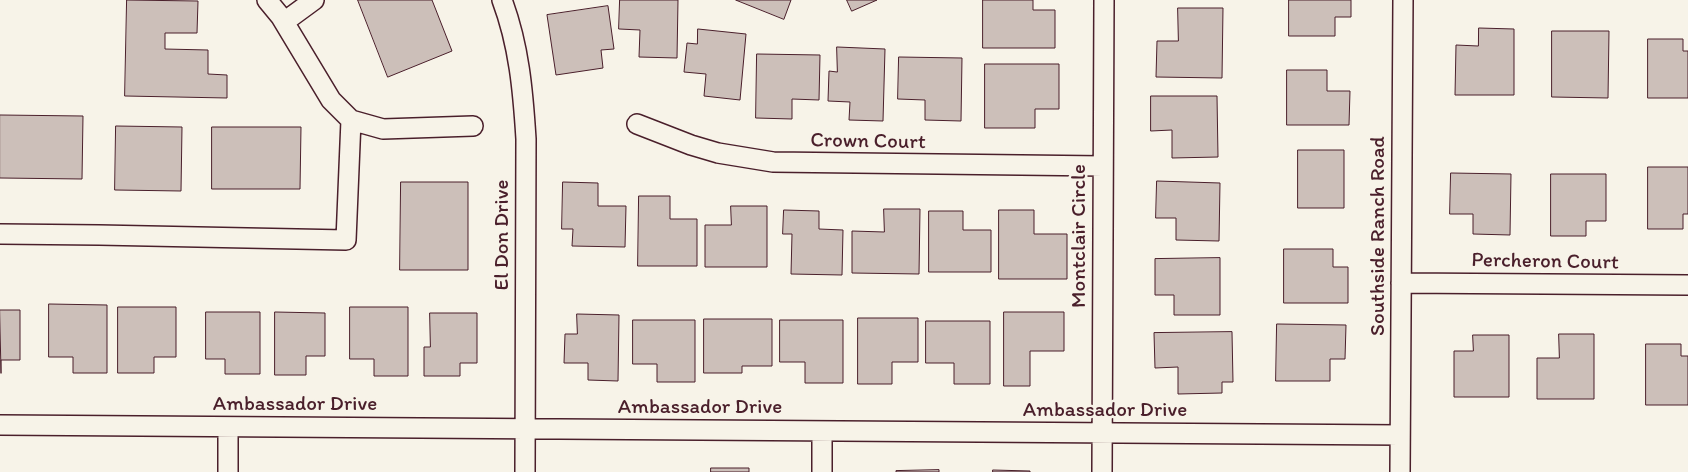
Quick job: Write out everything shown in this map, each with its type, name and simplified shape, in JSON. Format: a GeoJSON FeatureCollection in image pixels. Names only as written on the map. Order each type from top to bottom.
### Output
{"type":"FeatureCollection","features":[{"type":"Feature","properties":{"kind":"street"},"geometry":{"type":"LineString","coordinates":[[267,0],[284,22],[331,100],[351,120],[383,129],[473,126]]}},
{"type":"Feature","properties":{"kind":"street"},"geometry":{"type":"LineString","coordinates":[[284,22],[314,0]]}},
{"type":"Feature","properties":{"kind":"street","name":"El Don Drive"},"geometry":{"type":"LineString","coordinates":[[502,0],[516,46],[524,104],[526,139],[525,472]]}},
{"type":"Feature","properties":{"kind":"street","name":"Montclair Circle"},"geometry":{"type":"LineString","coordinates":[[1102,472],[1104,0]]}},
{"type":"Feature","properties":{"kind":"street","name":"Southside Ranch Road"},"geometry":{"type":"LineString","coordinates":[[1400,472],[1403,0]]}},
{"type":"Feature","properties":{"kind":"street"},"geometry":{"type":"LineString","coordinates":[[0,234],[346,240],[351,120]]}},
{"type":"Feature","properties":{"kind":"street","name":"Crown Court"},"geometry":{"type":"LineString","coordinates":[[637,124],[691,145],[718,153],[773,162],[1103,166]]}},
{"type":"Feature","properties":{"kind":"street","name":"Percheron Court"},"geometry":{"type":"LineString","coordinates":[[1401,283],[1688,285]]}},
{"type":"Feature","properties":{"kind":"street","name":"Ambassador Drive"},"geometry":{"type":"LineString","coordinates":[[0,425],[1400,435]]}},
{"type":"Feature","properties":{"kind":"street"},"geometry":{"type":"LineString","coordinates":[[228,427],[228,472]]}},
{"type":"Feature","properties":{"kind":"street"},"geometry":{"type":"LineString","coordinates":[[822,431],[822,472]]}},
{"type":"Feature","properties":{"kind":"building"},"geometry":{"type":"Polygon","coordinates":[[[127,0],[198,1],[197,33],[165,33],[165,49],[208,50],[208,74],[227,75],[227,98],[125,96],[127,0]]]}},
{"type":"Feature","properties":{"kind":"building"},"geometry":{"type":"Polygon","coordinates":[[[358,0],[432,0],[452,51],[388,77],[358,0]]]}},
{"type":"Feature","properties":{"kind":"building"},"geometry":{"type":"Polygon","coordinates":[[[620,0],[678,0],[677,58],[639,57],[640,30],[619,29],[620,0]]]}},
{"type":"Feature","properties":{"kind":"building"},"geometry":{"type":"Polygon","coordinates":[[[736,0],[791,0],[784,19],[736,0]]]}},
{"type":"Feature","properties":{"kind":"building"},"geometry":{"type":"Polygon","coordinates":[[[847,0],[877,0],[852,11],[847,0]]]}},
{"type":"Feature","properties":{"kind":"building"},"geometry":{"type":"Polygon","coordinates":[[[983,0],[1033,0],[1033,10],[1055,10],[1055,48],[983,48],[983,0]]]}},
{"type":"Feature","properties":{"kind":"building"},"geometry":{"type":"Polygon","coordinates":[[[1289,0],[1351,0],[1351,17],[1335,17],[1335,36],[1289,36],[1289,0]]]}},
{"type":"Feature","properties":{"kind":"building"},"geometry":{"type":"Polygon","coordinates":[[[608,6],[614,49],[601,50],[603,68],[556,75],[547,15],[608,6]]]}},
{"type":"Feature","properties":{"kind":"building"},"geometry":{"type":"Polygon","coordinates":[[[1178,8],[1223,8],[1222,78],[1156,77],[1157,41],[1178,41],[1178,8]]]}},
{"type":"Feature","properties":{"kind":"building"},"geometry":{"type":"Polygon","coordinates":[[[1479,28],[1514,29],[1514,95],[1455,95],[1456,45],[1478,46],[1479,28]]]}},
{"type":"Feature","properties":{"kind":"building"},"geometry":{"type":"Polygon","coordinates":[[[698,29],[746,34],[740,100],[704,96],[706,74],[684,72],[687,43],[697,44],[698,29]]]}},
{"type":"Feature","properties":{"kind":"building"},"geometry":{"type":"Polygon","coordinates":[[[1552,31],[1609,31],[1608,98],[1552,97],[1552,31]]]}},
{"type":"Feature","properties":{"kind":"building"},"geometry":{"type":"Polygon","coordinates":[[[1648,39],[1683,39],[1683,51],[1688,51],[1688,98],[1648,98],[1648,39]]]}},
{"type":"Feature","properties":{"kind":"building"},"geometry":{"type":"Polygon","coordinates":[[[837,47],[885,49],[883,121],[849,120],[850,102],[828,101],[829,71],[837,72],[837,47]]]}},
{"type":"Feature","properties":{"kind":"building"},"geometry":{"type":"Polygon","coordinates":[[[757,54],[820,55],[819,100],[792,99],[792,119],[756,118],[757,54]]]}},
{"type":"Feature","properties":{"kind":"building"},"geometry":{"type":"Polygon","coordinates":[[[899,57],[962,58],[961,121],[925,120],[925,100],[898,99],[899,57]]]}},
{"type":"Feature","properties":{"kind":"building"},"geometry":{"type":"Polygon","coordinates":[[[985,64],[1059,64],[1059,109],[1035,109],[1035,128],[985,128],[985,64]]]}},
{"type":"Feature","properties":{"kind":"building"},"geometry":{"type":"Polygon","coordinates":[[[1287,70],[1327,70],[1327,91],[1350,91],[1349,125],[1287,125],[1287,70]]]}},
{"type":"Feature","properties":{"kind":"building"},"geometry":{"type":"Polygon","coordinates":[[[1151,96],[1217,96],[1218,157],[1172,158],[1172,130],[1151,131],[1151,96]]]}},
{"type":"Feature","properties":{"kind":"building"},"geometry":{"type":"Polygon","coordinates":[[[0,115],[83,116],[82,179],[0,178],[0,115]]]}},
{"type":"Feature","properties":{"kind":"building"},"geometry":{"type":"Polygon","coordinates":[[[116,126],[182,127],[181,191],[115,190],[116,126]]]}},
{"type":"Feature","properties":{"kind":"building"},"geometry":{"type":"Polygon","coordinates":[[[212,127],[301,127],[300,189],[212,189],[212,127]]]}},
{"type":"Feature","properties":{"kind":"building"},"geometry":{"type":"Polygon","coordinates":[[[1298,150],[1344,150],[1344,208],[1298,208],[1298,150]]]}},
{"type":"Feature","properties":{"kind":"building"},"geometry":{"type":"Polygon","coordinates":[[[1648,167],[1688,167],[1688,214],[1683,214],[1683,229],[1648,229],[1648,167]]]}},
{"type":"Feature","properties":{"kind":"building"},"geometry":{"type":"Polygon","coordinates":[[[1451,173],[1511,174],[1510,235],[1473,234],[1473,214],[1450,214],[1451,173]]]}},
{"type":"Feature","properties":{"kind":"building"},"geometry":{"type":"Polygon","coordinates":[[[1551,174],[1606,174],[1606,221],[1586,221],[1586,236],[1551,236],[1551,174]]]}},
{"type":"Feature","properties":{"kind":"building"},"geometry":{"type":"Polygon","coordinates":[[[1157,181],[1220,183],[1219,241],[1176,240],[1176,218],[1156,218],[1157,181]]]}},
{"type":"Feature","properties":{"kind":"building"},"geometry":{"type":"Polygon","coordinates":[[[401,182],[468,182],[468,270],[400,270],[401,182]]]}},
{"type":"Feature","properties":{"kind":"building"},"geometry":{"type":"Polygon","coordinates":[[[563,182],[598,183],[598,206],[626,206],[625,247],[572,246],[573,229],[562,229],[563,182]]]}},
{"type":"Feature","properties":{"kind":"building"},"geometry":{"type":"Polygon","coordinates":[[[639,196],[670,196],[670,219],[697,219],[697,266],[638,266],[639,196]]]}},
{"type":"Feature","properties":{"kind":"building"},"geometry":{"type":"Polygon","coordinates":[[[731,206],[767,206],[767,267],[705,267],[705,225],[731,225],[731,206]]]}},
{"type":"Feature","properties":{"kind":"building"},"geometry":{"type":"Polygon","coordinates":[[[884,209],[920,209],[919,274],[852,273],[852,231],[884,232],[884,209]]]}},
{"type":"Feature","properties":{"kind":"building"},"geometry":{"type":"Polygon","coordinates":[[[784,210],[819,211],[819,229],[843,230],[842,275],[791,274],[792,234],[783,234],[784,210]]]}},
{"type":"Feature","properties":{"kind":"building"},"geometry":{"type":"Polygon","coordinates":[[[999,210],[1034,210],[1034,234],[1067,234],[1067,279],[999,279],[999,210]]]}},
{"type":"Feature","properties":{"kind":"building"},"geometry":{"type":"Polygon","coordinates":[[[929,211],[963,211],[963,230],[991,230],[991,272],[929,272],[929,211]]]}},
{"type":"Feature","properties":{"kind":"building"},"geometry":{"type":"Polygon","coordinates":[[[1284,249],[1333,249],[1333,267],[1348,267],[1348,303],[1284,303],[1284,249]]]}},
{"type":"Feature","properties":{"kind":"building"},"geometry":{"type":"Polygon","coordinates":[[[1220,258],[1220,315],[1174,315],[1174,295],[1155,295],[1155,259],[1220,258]]]}},
{"type":"Feature","properties":{"kind":"building"},"geometry":{"type":"Polygon","coordinates":[[[49,304],[107,305],[107,373],[73,373],[73,357],[49,357],[49,304]]]}},
{"type":"Feature","properties":{"kind":"building"},"geometry":{"type":"Polygon","coordinates":[[[118,307],[176,307],[176,357],[154,357],[154,373],[118,373],[118,307]]]}},
{"type":"Feature","properties":{"kind":"building"},"geometry":{"type":"Polygon","coordinates":[[[350,307],[408,307],[408,376],[374,376],[374,359],[350,359],[350,307]]]}},
{"type":"Feature","properties":{"kind":"building"},"geometry":{"type":"Polygon","coordinates":[[[0,310],[20,310],[20,360],[1,360],[1,373],[0,310]]]}},
{"type":"Feature","properties":{"kind":"building"},"geometry":{"type":"Polygon","coordinates":[[[206,312],[260,312],[260,374],[225,374],[225,359],[206,359],[206,312]]]}},
{"type":"Feature","properties":{"kind":"building"},"geometry":{"type":"Polygon","coordinates":[[[275,312],[325,313],[325,356],[306,356],[306,375],[275,375],[275,312]]]}},
{"type":"Feature","properties":{"kind":"building"},"geometry":{"type":"Polygon","coordinates":[[[1004,312],[1064,312],[1064,351],[1030,351],[1030,386],[1004,386],[1004,312]]]}},
{"type":"Feature","properties":{"kind":"building"},"geometry":{"type":"Polygon","coordinates":[[[430,313],[477,313],[477,363],[460,363],[460,376],[424,376],[424,347],[430,347],[430,313]]]}},
{"type":"Feature","properties":{"kind":"building"},"geometry":{"type":"Polygon","coordinates":[[[577,314],[619,315],[618,381],[588,380],[588,363],[564,363],[565,334],[577,334],[577,314]]]}},
{"type":"Feature","properties":{"kind":"building"},"geometry":{"type":"Polygon","coordinates":[[[858,318],[918,318],[918,362],[892,362],[892,384],[858,384],[858,318]]]}},
{"type":"Feature","properties":{"kind":"building"},"geometry":{"type":"Polygon","coordinates":[[[704,319],[772,319],[772,366],[742,366],[742,373],[704,373],[704,319]]]}},
{"type":"Feature","properties":{"kind":"building"},"geometry":{"type":"Polygon","coordinates":[[[633,320],[695,320],[695,382],[657,382],[657,364],[633,364],[633,320]]]}},
{"type":"Feature","properties":{"kind":"building"},"geometry":{"type":"Polygon","coordinates":[[[780,320],[843,320],[843,383],[805,383],[805,362],[780,362],[780,320]]]}},
{"type":"Feature","properties":{"kind":"building"},"geometry":{"type":"Polygon","coordinates":[[[926,321],[990,321],[990,384],[954,384],[954,363],[926,363],[926,321]]]}},
{"type":"Feature","properties":{"kind":"building"},"geometry":{"type":"Polygon","coordinates":[[[1277,324],[1346,325],[1345,359],[1330,359],[1330,381],[1276,381],[1277,324]]]}},
{"type":"Feature","properties":{"kind":"building"},"geometry":{"type":"Polygon","coordinates":[[[1232,332],[1233,382],[1222,382],[1222,393],[1178,394],[1178,367],[1155,368],[1154,333],[1232,332]]]}},
{"type":"Feature","properties":{"kind":"building"},"geometry":{"type":"Polygon","coordinates":[[[1559,334],[1594,334],[1594,399],[1537,399],[1537,358],[1559,358],[1559,334]]]}},
{"type":"Feature","properties":{"kind":"building"},"geometry":{"type":"Polygon","coordinates":[[[1473,335],[1509,335],[1509,397],[1454,397],[1454,351],[1473,351],[1473,335]]]}},
{"type":"Feature","properties":{"kind":"building"},"geometry":{"type":"Polygon","coordinates":[[[1646,344],[1681,344],[1681,356],[1688,356],[1688,405],[1646,405],[1646,344]]]}},
{"type":"Feature","properties":{"kind":"building"},"geometry":{"type":"Polygon","coordinates":[[[711,468],[749,468],[749,472],[711,472],[711,468]]]}},
{"type":"Feature","properties":{"kind":"building"},"geometry":{"type":"Polygon","coordinates":[[[939,470],[939,472],[896,472],[896,471],[939,470]]]}},
{"type":"Feature","properties":{"kind":"building"},"geometry":{"type":"Polygon","coordinates":[[[993,470],[1030,471],[1030,472],[993,472],[993,470]]]}}]}
